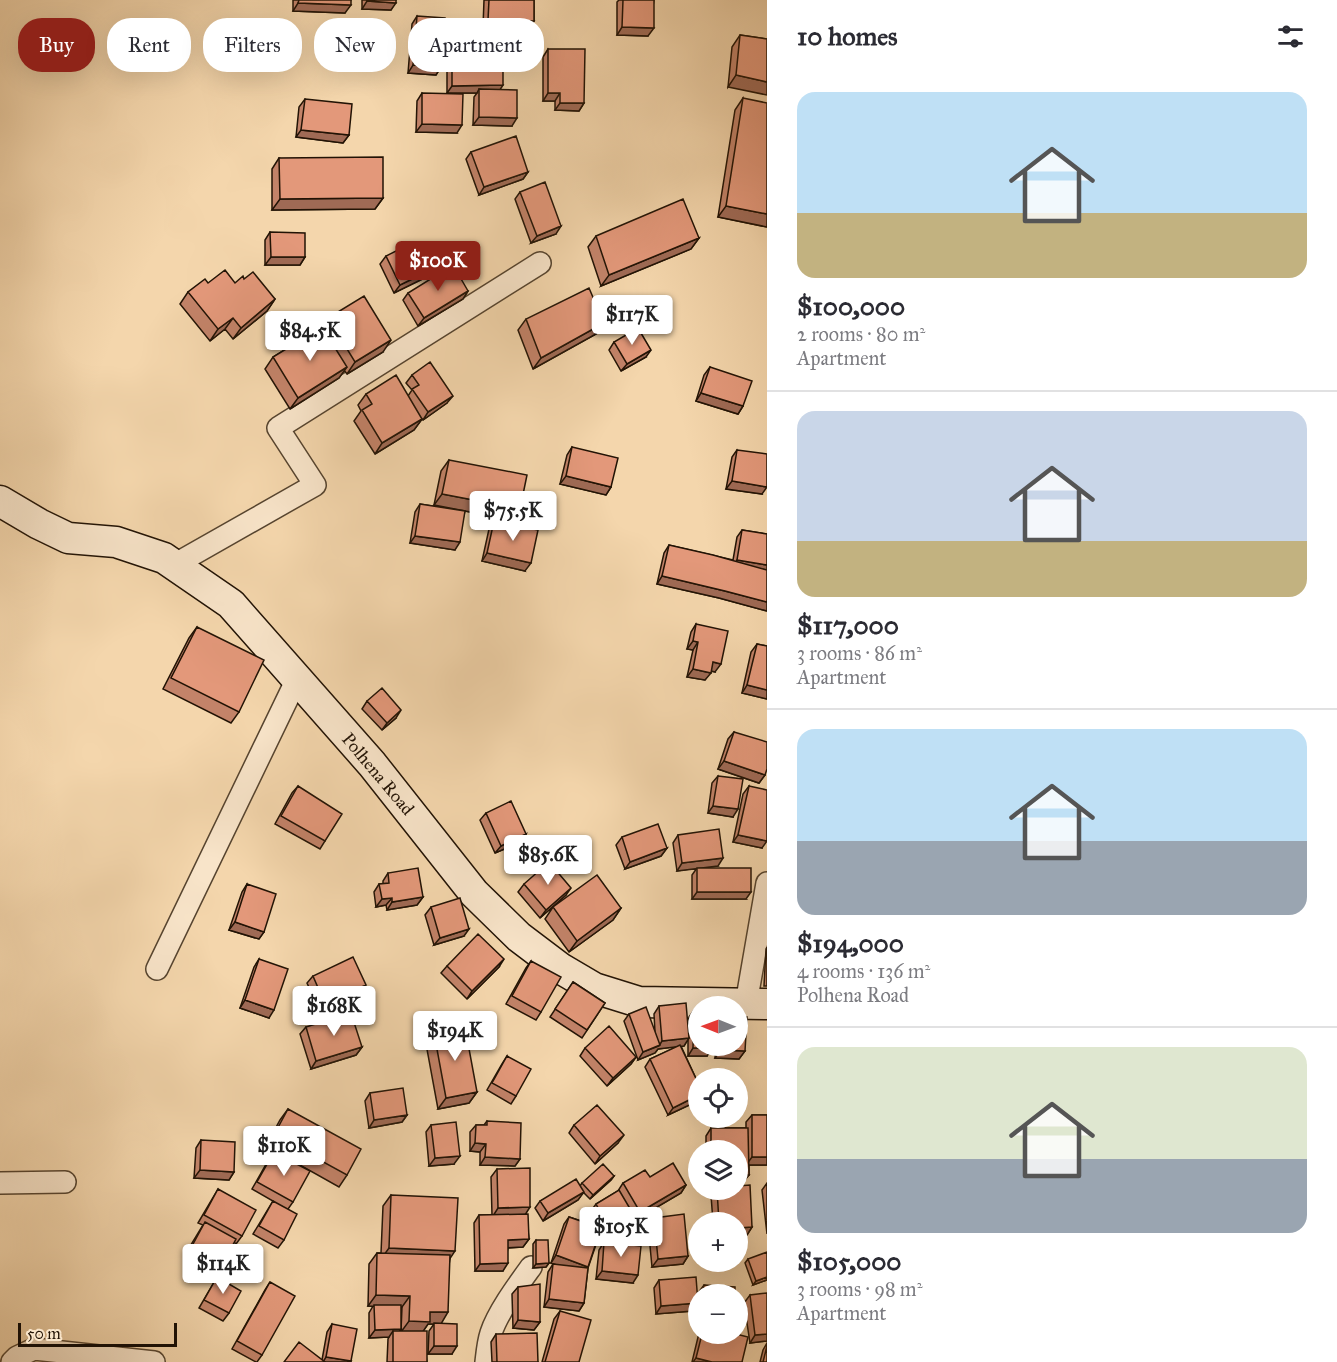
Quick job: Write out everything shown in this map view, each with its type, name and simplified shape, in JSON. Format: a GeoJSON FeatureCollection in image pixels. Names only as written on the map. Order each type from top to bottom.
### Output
{"type":"FeatureCollection","features":[{"type":"Feature","properties":{"kind":"street"},"geometry":{"type":"LineString","coordinates":[[174,565],[315,485],[278,428],[540,263]]}},
{"type":"Feature","properties":{"kind":"street","name":"Polhena Road"},"geometry":{"type":"LineString","coordinates":[[0,501],[68,538],[117,542],[164,558],[231,604],[372,764],[474,893],[519,937],[552,962],[594,988],[639,1002],[756,1004]]}},
{"type":"Feature","properties":{"kind":"street"},"geometry":{"type":"LineString","coordinates":[[157,969],[297,679]]}},
{"type":"Feature","properties":{"kind":"street"},"geometry":{"type":"LineString","coordinates":[[756,1004],[767,883]]}},
{"type":"Feature","properties":{"kind":"street"},"geometry":{"type":"LineString","coordinates":[[0,1183],[65,1182]]}},
{"type":"Feature","properties":{"kind":"street"},"geometry":{"type":"LineString","coordinates":[[486,1362],[492,1330],[514,1290],[531,1267]]}},
{"type":"Feature","properties":{"kind":"street"},"geometry":{"type":"LineString","coordinates":[[12,1362],[16,1357],[34,1349],[154,1362]]}},
{"type":"Feature","properties":{"kind":"building"},"geometry":{"type":"Polygon","coordinates":[[[299,0],[351,0],[351,5],[298,3],[299,0]]]}},
{"type":"Feature","properties":{"kind":"building"},"geometry":{"type":"Polygon","coordinates":[[[396,0],[396,3],[367,1],[396,0]]]}},
{"type":"Feature","properties":{"kind":"building"},"geometry":{"type":"Polygon","coordinates":[[[489,0],[534,0],[534,18],[488,18],[489,0]]]}},
{"type":"Feature","properties":{"kind":"building"},"geometry":{"type":"Polygon","coordinates":[[[623,0],[654,0],[654,28],[622,27],[623,0]]]}},
{"type":"Feature","properties":{"kind":"building"},"geometry":{"type":"Polygon","coordinates":[[[417,16],[445,18],[417,18],[417,16]]]}},
{"type":"Feature","properties":{"kind":"building"},"geometry":{"type":"Polygon","coordinates":[[[740,35],[767,39],[767,82],[736,75],[740,35]]]}},
{"type":"Feature","properties":{"kind":"building"},"geometry":{"type":"Polygon","coordinates":[[[548,49],[585,49],[584,103],[560,103],[560,93],[548,93],[548,49]]]}},
{"type":"Feature","properties":{"kind":"building"},"geometry":{"type":"Polygon","coordinates":[[[452,72],[503,72],[503,85],[452,86],[452,72]]]}},
{"type":"Feature","properties":{"kind":"building"},"geometry":{"type":"Polygon","coordinates":[[[479,89],[517,90],[517,118],[479,117],[479,89]]]}},
{"type":"Feature","properties":{"kind":"building"},"geometry":{"type":"Polygon","coordinates":[[[422,93],[463,94],[462,125],[422,124],[422,93]]]}},
{"type":"Feature","properties":{"kind":"building"},"geometry":{"type":"Polygon","coordinates":[[[743,98],[767,103],[767,214],[726,206],[743,98]]]}},
{"type":"Feature","properties":{"kind":"building"},"geometry":{"type":"Polygon","coordinates":[[[305,99],[352,104],[349,135],[301,130],[305,99]]]}},
{"type":"Feature","properties":{"kind":"building"},"geometry":{"type":"Polygon","coordinates":[[[516,136],[528,172],[484,187],[471,152],[516,136]]]}},
{"type":"Feature","properties":{"kind":"building"},"geometry":{"type":"Polygon","coordinates":[[[383,157],[383,198],[280,199],[279,158],[383,157]]]}},
{"type":"Feature","properties":{"kind":"building"},"geometry":{"type":"Polygon","coordinates":[[[545,182],[561,226],[537,236],[520,192],[545,182]]]}},
{"type":"Feature","properties":{"kind":"building"},"geometry":{"type":"Polygon","coordinates":[[[683,199],[699,238],[609,275],[596,236],[683,199]]]}},
{"type":"Feature","properties":{"kind":"building"},"geometry":{"type":"Polygon","coordinates":[[[270,232],[305,233],[305,257],[271,257],[270,232]]]}},
{"type":"Feature","properties":{"kind":"building"},"geometry":{"type":"Polygon","coordinates":[[[412,243],[417,252],[428,247],[432,254],[443,249],[449,261],[400,285],[386,256],[412,243]]]}},
{"type":"Feature","properties":{"kind":"building"},"geometry":{"type":"Polygon","coordinates":[[[453,265],[468,291],[424,318],[408,293],[453,265]]]}},
{"type":"Feature","properties":{"kind":"building"},"geometry":{"type":"Polygon","coordinates":[[[225,270],[235,283],[243,276],[244,279],[253,272],[275,299],[241,328],[233,318],[218,329],[188,292],[205,279],[208,283],[225,270]]]}},
{"type":"Feature","properties":{"kind":"building"},"geometry":{"type":"Polygon","coordinates":[[[589,288],[604,323],[541,358],[526,319],[589,288]]]}},
{"type":"Feature","properties":{"kind":"building"},"geometry":{"type":"Polygon","coordinates":[[[364,296],[391,340],[355,362],[328,318],[364,296]]]}},
{"type":"Feature","properties":{"kind":"building"},"geometry":{"type":"Polygon","coordinates":[[[322,327],[347,367],[298,398],[273,357],[322,327]]]}},
{"type":"Feature","properties":{"kind":"building"},"geometry":{"type":"Polygon","coordinates":[[[638,328],[651,350],[627,364],[614,342],[638,328]]]}},
{"type":"Feature","properties":{"kind":"building"},"geometry":{"type":"Polygon","coordinates":[[[430,362],[453,396],[428,412],[412,389],[419,385],[412,375],[430,362]]]}},
{"type":"Feature","properties":{"kind":"building"},"geometry":{"type":"Polygon","coordinates":[[[710,367],[752,381],[743,406],[701,393],[710,367]]]}},
{"type":"Feature","properties":{"kind":"building"},"geometry":{"type":"Polygon","coordinates":[[[396,375],[422,419],[382,443],[362,410],[372,404],[366,394],[396,375]]]}},
{"type":"Feature","properties":{"kind":"building"},"geometry":{"type":"Polygon","coordinates":[[[572,447],[618,458],[611,487],[566,476],[572,447]]]}},
{"type":"Feature","properties":{"kind":"building"},"geometry":{"type":"Polygon","coordinates":[[[737,450],[767,454],[767,487],[732,481],[737,450]]]}},
{"type":"Feature","properties":{"kind":"building"},"geometry":{"type":"Polygon","coordinates":[[[449,460],[527,475],[520,509],[442,494],[449,460]]]}},
{"type":"Feature","properties":{"kind":"building"},"geometry":{"type":"Polygon","coordinates":[[[420,504],[465,511],[460,542],[415,536],[420,504]]]}},
{"type":"Feature","properties":{"kind":"building"},"geometry":{"type":"Polygon","coordinates":[[[494,521],[538,530],[531,563],[487,553],[494,521]]]}},
{"type":"Feature","properties":{"kind":"building"},"geometry":{"type":"Polygon","coordinates":[[[742,530],[767,534],[767,565],[737,560],[742,530]]]}},
{"type":"Feature","properties":{"kind":"building"},"geometry":{"type":"Polygon","coordinates":[[[669,545],[767,570],[767,602],[662,576],[669,545]]]}},
{"type":"Feature","properties":{"kind":"building"},"geometry":{"type":"Polygon","coordinates":[[[696,624],[728,631],[721,664],[713,662],[711,673],[693,669],[698,642],[693,641],[696,624]]]}},
{"type":"Feature","properties":{"kind":"building"},"geometry":{"type":"Polygon","coordinates":[[[197,627],[264,660],[239,712],[171,678],[197,627]]]}},
{"type":"Feature","properties":{"kind":"building"},"geometry":{"type":"Polygon","coordinates":[[[757,644],[767,646],[767,690],[747,685],[757,644]]]}},
{"type":"Feature","properties":{"kind":"building"},"geometry":{"type":"Polygon","coordinates":[[[382,688],[401,710],[387,723],[367,701],[382,688]]]}},
{"type":"Feature","properties":{"kind":"building"},"geometry":{"type":"Polygon","coordinates":[[[734,732],[767,742],[765,775],[724,761],[734,732]]]}},
{"type":"Feature","properties":{"kind":"building"},"geometry":{"type":"Polygon","coordinates":[[[718,776],[743,779],[738,809],[713,806],[718,776]]]}},
{"type":"Feature","properties":{"kind":"building"},"geometry":{"type":"Polygon","coordinates":[[[298,786],[342,814],[325,841],[281,816],[298,786]]]}},
{"type":"Feature","properties":{"kind":"building"},"geometry":{"type":"Polygon","coordinates":[[[749,786],[767,790],[767,841],[738,835],[749,786]]]}},
{"type":"Feature","properties":{"kind":"building"},"geometry":{"type":"Polygon","coordinates":[[[511,801],[526,834],[501,846],[486,813],[511,801]]]}},
{"type":"Feature","properties":{"kind":"building"},"geometry":{"type":"Polygon","coordinates":[[[658,824],[667,848],[630,862],[622,837],[658,824]]]}},
{"type":"Feature","properties":{"kind":"building"},"geometry":{"type":"Polygon","coordinates":[[[719,829],[723,858],[682,863],[678,835],[719,829]]]}},
{"type":"Feature","properties":{"kind":"building"},"geometry":{"type":"Polygon","coordinates":[[[549,862],[571,888],[546,910],[524,884],[549,862]]]}},
{"type":"Feature","properties":{"kind":"building"},"geometry":{"type":"Polygon","coordinates":[[[418,868],[423,897],[392,902],[392,898],[382,899],[379,884],[389,883],[388,873],[418,868]]]}},
{"type":"Feature","properties":{"kind":"building"},"geometry":{"type":"Polygon","coordinates":[[[697,868],[751,868],[751,892],[697,892],[697,868]]]}},
{"type":"Feature","properties":{"kind":"building"},"geometry":{"type":"Polygon","coordinates":[[[597,875],[621,908],[577,941],[553,907],[597,875]]]}},
{"type":"Feature","properties":{"kind":"building"},"geometry":{"type":"Polygon","coordinates":[[[247,884],[276,894],[264,932],[235,922],[247,884]]]}},
{"type":"Feature","properties":{"kind":"building"},"geometry":{"type":"Polygon","coordinates":[[[460,898],[469,929],[440,938],[431,907],[460,898]]]}},
{"type":"Feature","properties":{"kind":"building"},"geometry":{"type":"Polygon","coordinates":[[[478,934],[504,959],[472,991],[447,966],[478,934]]]}},
{"type":"Feature","properties":{"kind":"building"},"geometry":{"type":"Polygon","coordinates":[[[353,957],[366,985],[325,1004],[313,976],[353,957]]]}},
{"type":"Feature","properties":{"kind":"building"},"geometry":{"type":"Polygon","coordinates":[[[259,959],[288,969],[274,1010],[245,1000],[259,959]]]}},
{"type":"Feature","properties":{"kind":"building"},"geometry":{"type":"Polygon","coordinates":[[[531,961],[561,977],[541,1012],[512,996],[531,961]]]}},
{"type":"Feature","properties":{"kind":"building"},"geometry":{"type":"Polygon","coordinates":[[[573,982],[605,1003],[587,1030],[555,1009],[573,982]]]}},
{"type":"Feature","properties":{"kind":"building"},"geometry":{"type":"Polygon","coordinates":[[[686,1003],[688,1038],[662,1041],[659,1006],[686,1003]]]}},
{"type":"Feature","properties":{"kind":"building"},"geometry":{"type":"Polygon","coordinates":[[[646,1007],[660,1045],[643,1052],[629,1014],[646,1007]]]}},
{"type":"Feature","properties":{"kind":"building"},"geometry":{"type":"Polygon","coordinates":[[[351,1013],[362,1047],[316,1061],[306,1027],[351,1013]]]}},
{"type":"Feature","properties":{"kind":"building"},"geometry":{"type":"Polygon","coordinates":[[[609,1026],[636,1057],[613,1078],[585,1048],[609,1026]]]}},
{"type":"Feature","properties":{"kind":"building"},"geometry":{"type":"Polygon","coordinates":[[[465,1027],[477,1092],[446,1098],[434,1033],[465,1027]]]}},
{"type":"Feature","properties":{"kind":"building"},"geometry":{"type":"Polygon","coordinates":[[[680,1045],[691,1068],[688,1068],[688,1100],[673,1108],[650,1059],[680,1045]]]}},
{"type":"Feature","properties":{"kind":"building"},"geometry":{"type":"Polygon","coordinates":[[[507,1056],[531,1069],[516,1096],[492,1083],[507,1056]]]}},
{"type":"Feature","properties":{"kind":"building"},"geometry":{"type":"Polygon","coordinates":[[[403,1088],[407,1115],[374,1120],[370,1093],[403,1088]]]}},
{"type":"Feature","properties":{"kind":"building"},"geometry":{"type":"Polygon","coordinates":[[[597,1105],[624,1135],[600,1156],[574,1125],[597,1105]]]}},
{"type":"Feature","properties":{"kind":"building"},"geometry":{"type":"Polygon","coordinates":[[[288,1109],[361,1149],[347,1175],[274,1135],[288,1109]]]}},
{"type":"Feature","properties":{"kind":"building"},"geometry":{"type":"Polygon","coordinates":[[[752,1115],[767,1115],[767,1157],[752,1157],[752,1115]]]}},
{"type":"Feature","properties":{"kind":"building"},"geometry":{"type":"Polygon","coordinates":[[[487,1121],[521,1123],[520,1159],[485,1157],[486,1144],[475,1143],[476,1125],[487,1125],[487,1121]]]}},
{"type":"Feature","properties":{"kind":"building"},"geometry":{"type":"Polygon","coordinates":[[[456,1122],[460,1156],[435,1158],[431,1125],[456,1122]]]}},
{"type":"Feature","properties":{"kind":"building"},"geometry":{"type":"Polygon","coordinates":[[[711,1128],[748,1128],[749,1175],[748,1140],[711,1140],[711,1128]]]}},
{"type":"Feature","properties":{"kind":"building"},"geometry":{"type":"Polygon","coordinates":[[[201,1140],[235,1142],[234,1172],[200,1170],[201,1140]]]}},
{"type":"Feature","properties":{"kind":"building"},"geometry":{"type":"Polygon","coordinates":[[[274,1152],[310,1171],[293,1202],[257,1182],[274,1152]]]}},
{"type":"Feature","properties":{"kind":"building"},"geometry":{"type":"Polygon","coordinates":[[[673,1163],[686,1185],[640,1212],[623,1183],[645,1170],[650,1177],[673,1163]]]}},
{"type":"Feature","properties":{"kind":"building"},"geometry":{"type":"Polygon","coordinates":[[[603,1164],[614,1176],[593,1195],[582,1183],[603,1164]]]}},
{"type":"Feature","properties":{"kind":"building"},"geometry":{"type":"Polygon","coordinates":[[[530,1168],[530,1207],[498,1208],[497,1169],[530,1168]]]}},
{"type":"Feature","properties":{"kind":"building"},"geometry":{"type":"Polygon","coordinates":[[[576,1179],[584,1192],[548,1213],[540,1201],[576,1179]]]}},
{"type":"Feature","properties":{"kind":"building"},"geometry":{"type":"Polygon","coordinates":[[[748,1185],[750,1185],[752,1227],[748,1227],[748,1212],[718,1212],[718,1200],[748,1200],[748,1185]]]}},
{"type":"Feature","properties":{"kind":"building"},"geometry":{"type":"Polygon","coordinates":[[[218,1189],[256,1210],[242,1236],[204,1215],[218,1189]]]}},
{"type":"Feature","properties":{"kind":"building"},"geometry":{"type":"Polygon","coordinates":[[[619,1190],[632,1212],[608,1226],[596,1204],[619,1190]]]}},
{"type":"Feature","properties":{"kind":"building"},"geometry":{"type":"Polygon","coordinates":[[[391,1195],[458,1198],[455,1251],[389,1248],[391,1195]]]}},
{"type":"Feature","properties":{"kind":"building"},"geometry":{"type":"Polygon","coordinates":[[[273,1201],[297,1214],[284,1240],[259,1226],[273,1201]]]}},
{"type":"Feature","properties":{"kind":"building"},"geometry":{"type":"Polygon","coordinates":[[[528,1214],[529,1239],[508,1240],[508,1263],[480,1264],[479,1215],[528,1214]]]}},
{"type":"Feature","properties":{"kind":"building"},"geometry":{"type":"Polygon","coordinates":[[[684,1214],[688,1256],[658,1259],[654,1218],[684,1214]]]}},
{"type":"Feature","properties":{"kind":"building"},"geometry":{"type":"Polygon","coordinates":[[[569,1217],[601,1228],[588,1267],[556,1255],[569,1217]]]}},
{"type":"Feature","properties":{"kind":"building"},"geometry":{"type":"Polygon","coordinates":[[[205,1222],[236,1239],[223,1263],[192,1246],[205,1222]]]}},
{"type":"Feature","properties":{"kind":"building"},"geometry":{"type":"Polygon","coordinates":[[[536,1240],[548,1240],[549,1263],[536,1264],[536,1240]]]}},
{"type":"Feature","properties":{"kind":"building"},"geometry":{"type":"Polygon","coordinates":[[[604,1242],[641,1246],[638,1275],[602,1271],[604,1242]]]}},
{"type":"Feature","properties":{"kind":"building"},"geometry":{"type":"Polygon","coordinates":[[[767,1252],[767,1277],[756,1281],[748,1259],[767,1252]]]}},
{"type":"Feature","properties":{"kind":"building"},"geometry":{"type":"Polygon","coordinates":[[[377,1253],[450,1255],[448,1312],[430,1312],[430,1322],[409,1321],[410,1296],[376,1295],[377,1253]]]}},
{"type":"Feature","properties":{"kind":"building"},"geometry":{"type":"Polygon","coordinates":[[[553,1264],[588,1268],[584,1303],[549,1299],[553,1264]]]}},
{"type":"Feature","properties":{"kind":"building"},"geometry":{"type":"Polygon","coordinates":[[[217,1277],[241,1291],[229,1313],[204,1300],[217,1277]]]}},
{"type":"Feature","properties":{"kind":"building"},"geometry":{"type":"Polygon","coordinates":[[[696,1277],[697,1284],[688,1284],[688,1304],[661,1306],[659,1280],[696,1277]]]}},
{"type":"Feature","properties":{"kind":"building"},"geometry":{"type":"Polygon","coordinates":[[[270,1282],[295,1296],[262,1355],[237,1341],[270,1282]]]}},
{"type":"Feature","properties":{"kind":"building"},"geometry":{"type":"Polygon","coordinates":[[[540,1284],[540,1322],[518,1320],[518,1287],[540,1284]]]}},
{"type":"Feature","properties":{"kind":"building"},"geometry":{"type":"Polygon","coordinates":[[[767,1293],[767,1334],[755,1335],[750,1295],[767,1293]]]}},
{"type":"Feature","properties":{"kind":"building"},"geometry":{"type":"Polygon","coordinates":[[[374,1305],[401,1305],[401,1329],[375,1330],[374,1305]]]}},
{"type":"Feature","properties":{"kind":"building"},"geometry":{"type":"Polygon","coordinates":[[[560,1311],[591,1320],[579,1362],[545,1362],[560,1311]]]}},
{"type":"Feature","properties":{"kind":"building"},"geometry":{"type":"Polygon","coordinates":[[[434,1323],[457,1324],[457,1346],[434,1346],[434,1323]]]}},
{"type":"Feature","properties":{"kind":"building"},"geometry":{"type":"Polygon","coordinates":[[[332,1324],[357,1329],[351,1361],[326,1357],[332,1324]]]}},
{"type":"Feature","properties":{"kind":"building"},"geometry":{"type":"Polygon","coordinates":[[[393,1331],[427,1331],[427,1362],[393,1362],[393,1331]]]}},
{"type":"Feature","properties":{"kind":"building"},"geometry":{"type":"Polygon","coordinates":[[[537,1333],[538,1362],[497,1362],[496,1334],[537,1333]]]}},
{"type":"Feature","properties":{"kind":"building"},"geometry":{"type":"Polygon","coordinates":[[[299,1342],[325,1362],[284,1362],[299,1342]]]}},
{"type":"Feature","properties":{"kind":"building"},"geometry":{"type":"Polygon","coordinates":[[[700,1344],[746,1344],[742,1362],[712,1362],[696,1358],[700,1344]]]}},
{"type":"Feature","properties":{"kind":"building"},"geometry":{"type":"Polygon","coordinates":[[[767,1346],[767,1362],[763,1362],[767,1346]]]}}]}
